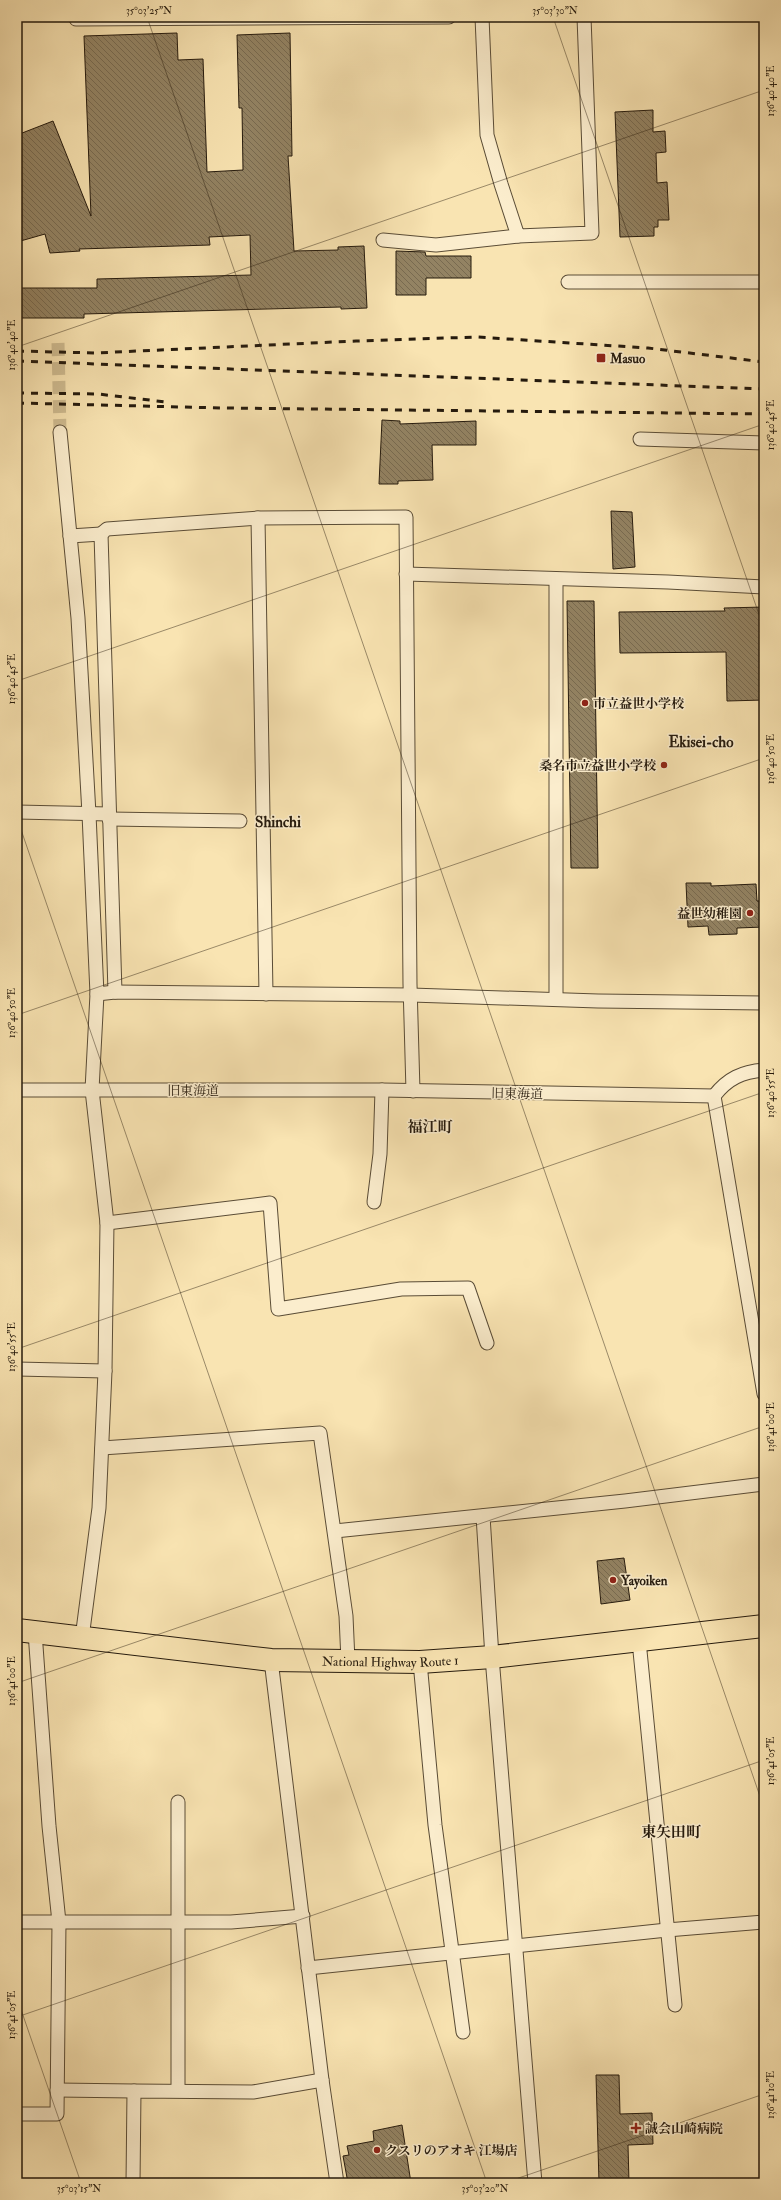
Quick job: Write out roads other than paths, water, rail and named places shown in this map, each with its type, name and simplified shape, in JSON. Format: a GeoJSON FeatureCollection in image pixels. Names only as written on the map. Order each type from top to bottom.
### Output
{"type":"FeatureCollection","features":[{"type":"Feature","properties":{"kind":"highway","name":"National Highway Route 1"},"geometry":{"type":"LineString","coordinates":[[26,1631],[271,1660],[420,1662],[492,1657],[764,1626]]}},
{"type":"Feature","properties":{"kind":"street"},"geometry":{"type":"LineString","coordinates":[[75,17],[76,19],[449,17]]}},
{"type":"Feature","properties":{"kind":"street"},"geometry":{"type":"LineString","coordinates":[[482,17],[487,135],[500,184],[518,236]]}},
{"type":"Feature","properties":{"kind":"street"},"geometry":{"type":"LineString","coordinates":[[383,240],[436,245],[518,236],[592,233],[584,17]]}},
{"type":"Feature","properties":{"kind":"street"},"geometry":{"type":"LineString","coordinates":[[568,282],[763,282],[764,280]]}},
{"type":"Feature","properties":{"kind":"street"},"geometry":{"type":"LineString","coordinates":[[60,432],[78,618],[89,814],[97,994],[92,1090],[107,1223],[105,1371],[99,1508],[82,1638]]}},
{"type":"Feature","properties":{"kind":"street"},"geometry":{"type":"LineString","coordinates":[[640,439],[764,443]]}},
{"type":"Feature","properties":{"kind":"street"},"geometry":{"type":"LineString","coordinates":[[70,536],[101,534],[107,530],[258,518],[406,517],[413,1091]]}},
{"type":"Feature","properties":{"kind":"street"},"geometry":{"type":"LineString","coordinates":[[258,518],[266,994]]}},
{"type":"Feature","properties":{"kind":"street"},"geometry":{"type":"LineString","coordinates":[[101,534],[115,992]]}},
{"type":"Feature","properties":{"kind":"street"},"geometry":{"type":"LineString","coordinates":[[406,574],[668,582],[764,587]]}},
{"type":"Feature","properties":{"kind":"street"},"geometry":{"type":"LineString","coordinates":[[556,579],[556,998]]}},
{"type":"Feature","properties":{"kind":"street"},"geometry":{"type":"LineString","coordinates":[[17,812],[240,821]]}},
{"type":"Feature","properties":{"kind":"street"},"geometry":{"type":"LineString","coordinates":[[97,994],[115,992],[411,995],[556,998],[598,1001],[764,1003]]}},
{"type":"Feature","properties":{"kind":"street"},"geometry":{"type":"LineString","coordinates":[[764,1070],[748,1072],[724,1083],[714,1096],[764,1394]]}},
{"type":"Feature","properties":{"kind":"street","name":"旧東海道"},"geometry":{"type":"LineString","coordinates":[[17,1090],[382,1090],[714,1096]]}},
{"type":"Feature","properties":{"kind":"street"},"geometry":{"type":"LineString","coordinates":[[374,1202],[380,1154],[382,1090]]}},
{"type":"Feature","properties":{"kind":"street"},"geometry":{"type":"LineString","coordinates":[[107,1223],[270,1203],[278,1308],[402,1289],[468,1288],[487,1343]]}},
{"type":"Feature","properties":{"kind":"street"},"geometry":{"type":"LineString","coordinates":[[17,1369],[105,1371]]}},
{"type":"Feature","properties":{"kind":"street"},"geometry":{"type":"LineString","coordinates":[[102,1448],[320,1433],[346,1616],[348,1661]]}},
{"type":"Feature","properties":{"kind":"street"},"geometry":{"type":"LineString","coordinates":[[335,1531],[483,1516],[764,1484]]}},
{"type":"Feature","properties":{"kind":"street"},"geometry":{"type":"LineString","coordinates":[[483,1516],[492,1657],[535,2183]]}},
{"type":"Feature","properties":{"kind":"street"},"geometry":{"type":"LineString","coordinates":[[17,2114],[57,2114],[60,1922],[26,1631]]}},
{"type":"Feature","properties":{"kind":"street"},"geometry":{"type":"LineString","coordinates":[[639,1641],[674,2005]]}},
{"type":"Feature","properties":{"kind":"street"},"geometry":{"type":"LineString","coordinates":[[271,1660],[322,2080],[337,2183]]}},
{"type":"Feature","properties":{"kind":"street"},"geometry":{"type":"LineString","coordinates":[[420,1662],[435,1825],[463,2032]]}},
{"type":"Feature","properties":{"kind":"street"},"geometry":{"type":"LineString","coordinates":[[178,1802],[178,2090]]}},
{"type":"Feature","properties":{"kind":"street"},"geometry":{"type":"LineString","coordinates":[[17,1922],[231,1922],[303,1916]]}},
{"type":"Feature","properties":{"kind":"street"},"geometry":{"type":"LineString","coordinates":[[308,1968],[667,1930],[764,1922]]}},
{"type":"Feature","properties":{"kind":"street"},"geometry":{"type":"LineString","coordinates":[[57,2090],[178,2090],[253,2092],[322,2080]]}},
{"type":"Feature","properties":{"kind":"street"},"geometry":{"type":"LineString","coordinates":[[133,2183],[134,2091]]}},
{"type":"Feature","properties":{"kind":"tunnel"},"geometry":{"type":"LineString","coordinates":[[58,343],[60,432]]}},
{"type":"Feature","properties":{"kind":"railway"},"geometry":{"type":"LineString","coordinates":[[17,351],[95,353],[477,337],[648,348],[764,362]]}},
{"type":"Feature","properties":{"kind":"railway"},"geometry":{"type":"LineString","coordinates":[[17,361],[764,389]]}},
{"type":"Feature","properties":{"kind":"railway"},"geometry":{"type":"LineString","coordinates":[[17,393],[98,394],[166,402]]}},
{"type":"Feature","properties":{"kind":"railway"},"geometry":{"type":"LineString","coordinates":[[17,403],[224,408],[764,414]]}},
{"type":"Feature","properties":{"kind":"place","name":"Masuo"},"geometry":{"type":"Point","coordinates":[601,358]}},
{"type":"Feature","properties":{"kind":"place","name":"市立益世小学校"},"geometry":{"type":"Point","coordinates":[585,703]}},
{"type":"Feature","properties":{"kind":"place","name":"桑名市立益世小学校"},"geometry":{"type":"Point","coordinates":[664,765]}},
{"type":"Feature","properties":{"kind":"place","name":"益世幼稚園"},"geometry":{"type":"Point","coordinates":[750,913]}},
{"type":"Feature","properties":{"kind":"place","name":"Yayoiken"},"geometry":{"type":"Point","coordinates":[613,1580]}},
{"type":"Feature","properties":{"kind":"place","name":"誠会山崎病院"},"geometry":{"type":"Point","coordinates":[636,2128]}},
{"type":"Feature","properties":{"kind":"place","name":"クスリのアオキ 江場店"},"geometry":{"type":"Point","coordinates":[377,2150]}},
{"type":"Feature","properties":{"kind":"district","name":"Ekisei-cho"},"geometry":{"type":"Point","coordinates":[701,742]}},
{"type":"Feature","properties":{"kind":"district","name":"Shinchi"},"geometry":{"type":"Point","coordinates":[278,822]}},
{"type":"Feature","properties":{"kind":"district","name":"福江町"},"geometry":{"type":"Point","coordinates":[430,1127]}},
{"type":"Feature","properties":{"kind":"district","name":"東矢田町"},"geometry":{"type":"Point","coordinates":[671,1832]}}]}
